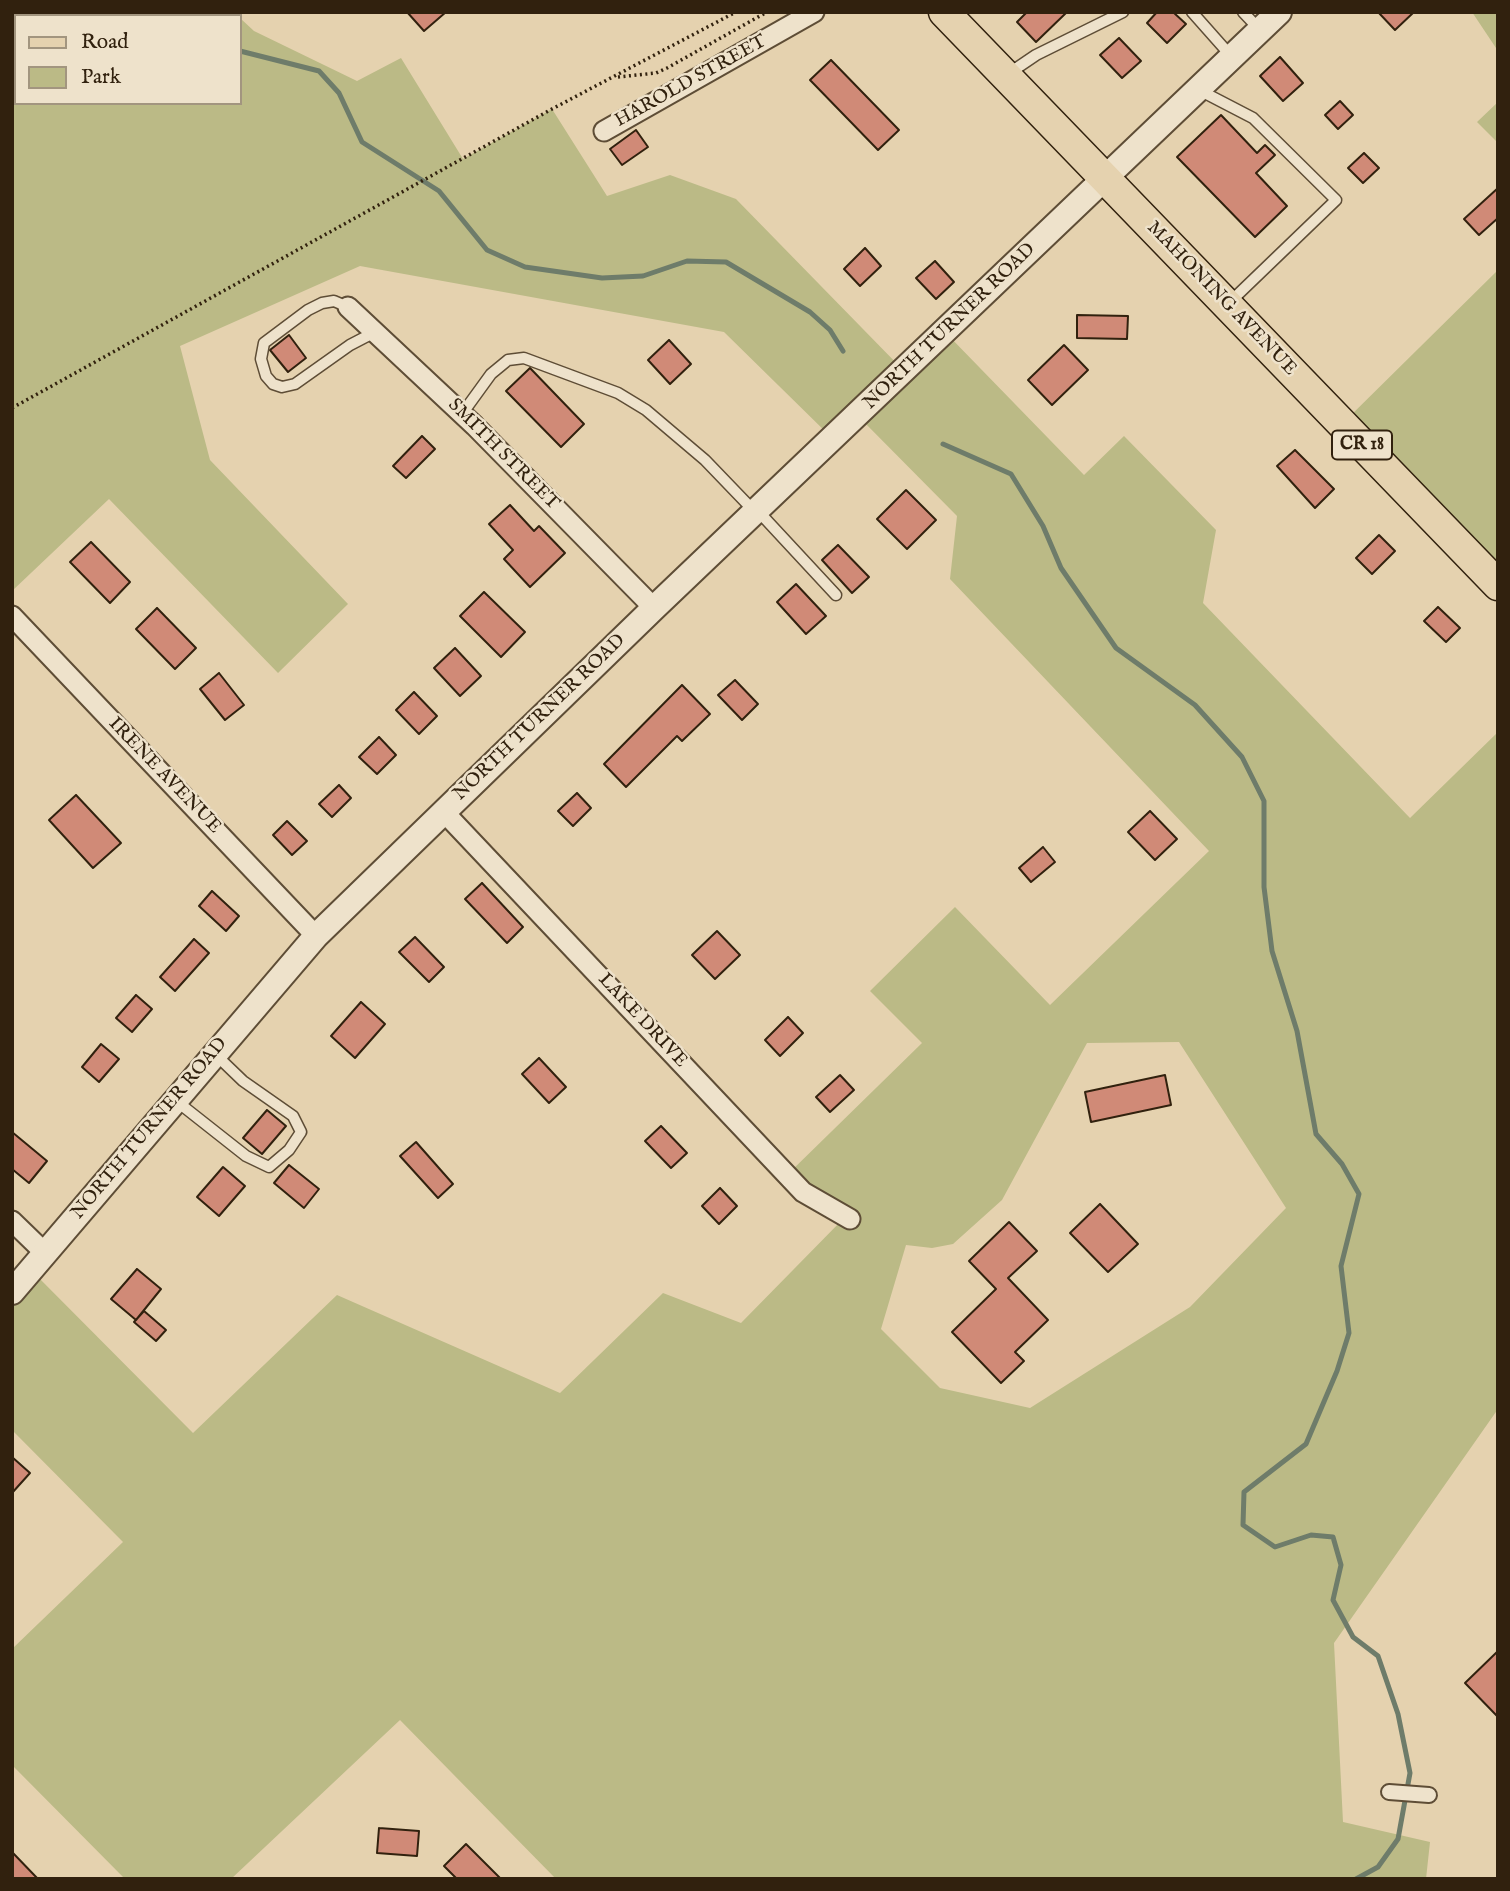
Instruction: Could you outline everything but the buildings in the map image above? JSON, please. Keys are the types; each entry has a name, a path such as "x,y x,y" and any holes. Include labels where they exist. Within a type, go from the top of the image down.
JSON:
{"main road":[{"name":"MAHONING AVENUE","path":"944,12 1498,585"}],"street":[{"name":"HAROLD STREET","path":"604,131 814,12"},
{"name":"NORTH TURNER ROAD","path":"12,1292 316,936 654,608 1279,12"},
{"name":"SMITH STREET","path":"348,307 463,414 654,608"},
{"name":"IRENE AVENUE","path":"12,616 316,936"},
{"name":"LAKE DRIVE","path":"443,811 803,1192 850,1219"},
{"path":"12,1221 45,1253"},
{"path":"1389,1792 1429,1795"}],"lane":[{"path":"1005,76 1036,55 1123,12"},
{"path":"1192,12 1232,57"},
{"path":"1243,12 1260,30"},
{"path":"1198,90 1253,118 1336,200 1227,305"},
{"path":"348,307 334,301 322,303 307,310 264,343 261,359 266,376 273,384 282,387 295,384 350,345 376,332"},
{"path":"463,414 491,374 509,360 524,358 618,393 646,410 688,443 836,595"},
{"path":"174,1100 246,1156 269,1167 289,1150 300,1132 293,1116 243,1080 214,1053"}],"path":[{"path":"12,408 435,174 736,12"},
{"path":"613,78 656,73 767,12"}],"green space":[{"path":"12,12 233,12 235,14 14,14 14,105 242,105 242,20 254,31 357,81 401,58 463,159 552,109 607,196 670,175 736,199 904,371 945,332 1084,475 1124,436 1216,530 1203,603 1410,818 1498,732 1498,1409 1334,1643 1343,1822 1430,1842 1426,1879 556,1879 400,1720 231,1879 125,1879 12,1765 12,1649 123,1542 12,1430 12,1292 31,1270 193,1433 337,1295 560,1393 663,1293 741,1323 845,1217 787,1175 922,1043 870,991 955,907 1050,1005 1209,851 950,579 957,516 858,416 833,439 724,332 360,266 180,346 210,460 348,604 278,673 109,499 12,591","holes":["1179,1042 1286,1208 1190,1307 1030,1408 940,1388 881,1329 906,1245 932,1248 953,1244 1002,1200 1087,1043"]},
{"path":"1472,12 1498,12 1498,51"},
{"path":"1498,102 1498,143 1477,122"},
{"path":"1498,270 1498,585 1342,424"}],"waterway":[{"path":"242,52 319,71 339,93 362,142 439,191 487,250 525,267 602,278 643,276 687,261 726,262 810,312 830,330 843,351"},
{"path":"943,444 1011,474 1043,526 1061,568 1116,648 1195,705 1242,757 1264,801 1264,887 1272,951 1297,1031 1316,1134 1342,1164 1359,1194 1341,1266 1349,1333 1337,1371 1306,1444 1244,1492 1243,1525 1275,1547 1311,1535 1333,1537 1341,1565 1333,1600 1353,1637 1378,1656 1398,1714 1410,1773 1398,1839 1378,1867 1356,1879"}]}
